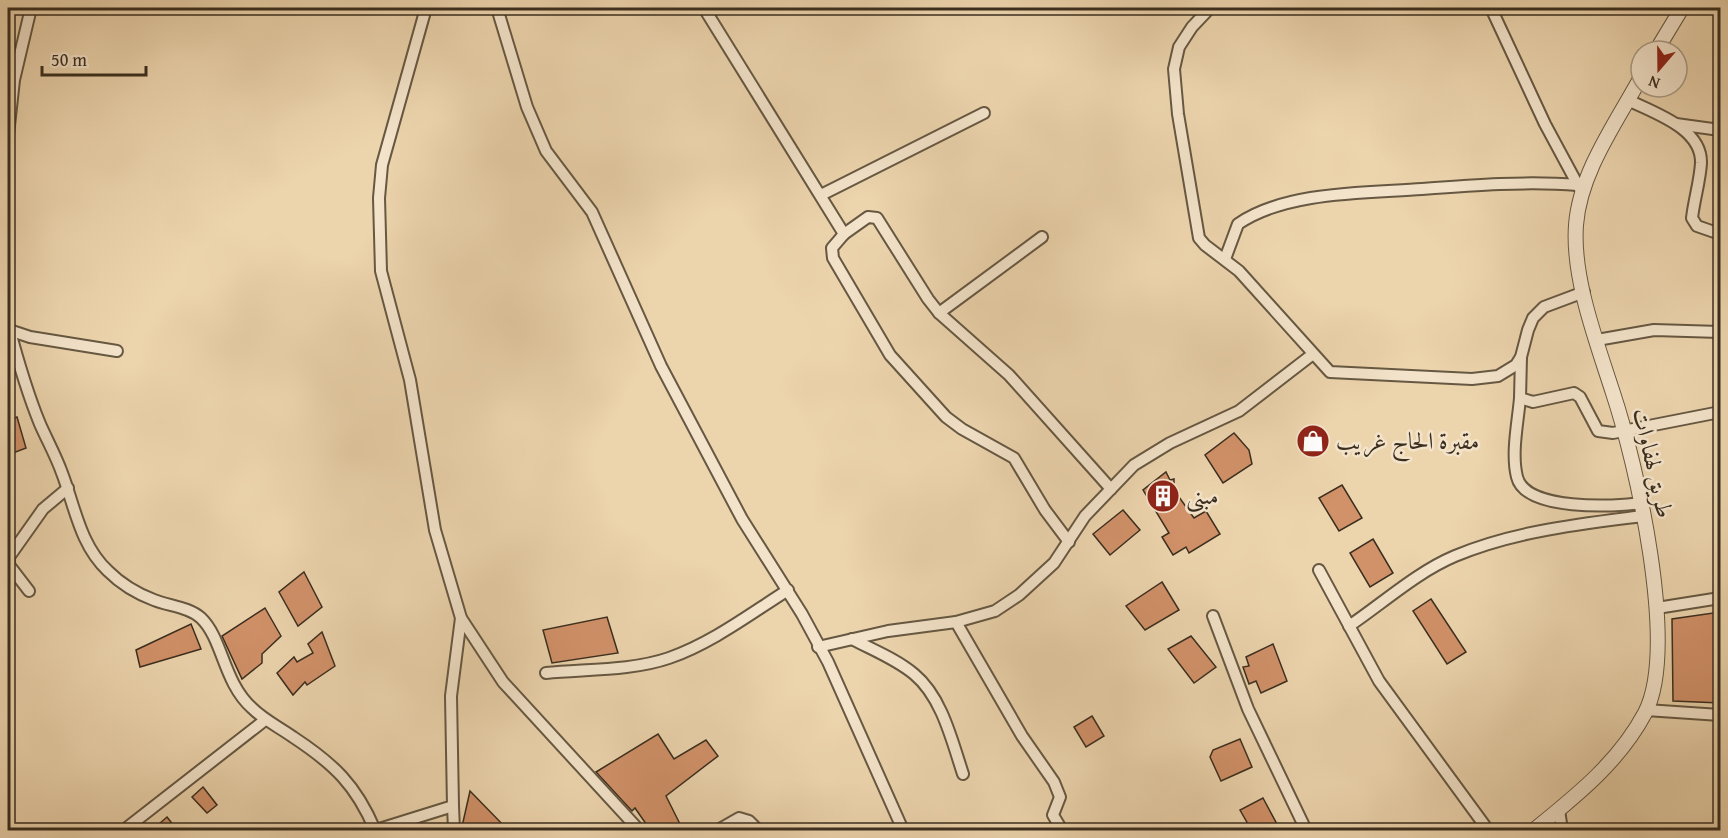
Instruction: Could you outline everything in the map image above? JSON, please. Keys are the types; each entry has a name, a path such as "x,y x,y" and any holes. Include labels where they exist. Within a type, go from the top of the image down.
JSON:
{"street":[{"path":"8,135 14,80 31,8"},
{"path":"426,8 382,165 379,198 381,271 410,380 435,530 461,618 503,682 639,831"},
{"path":"497,8 527,107 546,151 592,212 643,327 699,442 742,519 788,590 818,647 903,831"},
{"path":"704,8 844,234"},
{"path":"1210,8 1183,41 1176,55 1174,69 1178,114 1195,226 1205,245 1239,271 1324,367 1338,374 1472,379 1498,376 1516,365 1521,357"},
{"path":"1491,8 1545,124 1580,188"},
{"path":"1663,39 1682,8"},
{"path":"1629,100 1675,124 1697,141 1701,161 1692,218 1697,226 1720,234"},
{"name":"طريق لهفاوات","path":"1534,831 1603,771 1626,744 1646,710 1657,652 1657,608 1642,509 1626,431 1584,292 1576,225 1580,188 1629,100"},
{"path":"821,195 984,113"},
{"path":"1675,124 1720,130"},
{"path":"1225,259 1238,224 1277,206 1364,193 1546,182 1580,188"},
{"path":"1069,542 1045,510 1014,458 962,429 946,417 891,355 833,258 832,248 844,234 868,217 878,218 939,313 1009,375 1111,489"},
{"path":"939,313 1042,237"},
{"path":"1584,292 1558,300 1538,312 1528,330 1521,357 1517,476 1525,489 1555,501 1593,507 1642,509"},
{"path":"8,327 39,423 68,488 83,536 108,572 138,592 190,611 201,619 210,630 235,687 250,707 265,720 303,743 342,775 360,799 376,831 453,806"},
{"path":"8,327 30,337 117,351"},
{"path":"1597,340 1654,330 1720,332"},
{"path":"818,647 911,627 956,622 995,611 1019,595 1054,563 1085,516 1150,453 1239,411 1313,354"},
{"path":"1520,398 1533,402 1574,393 1580,397 1598,431 1626,431 1720,412"},
{"path":"29,591 9,565 9,557 43,509 68,488"},
{"path":"1349,627 1433,568 1454,556 1532,534 1642,509"},
{"path":"1319,570 1379,681 1488,831"},
{"path":"546,673 667,659 695,647 788,590"},
{"path":"1657,608 1720,598"},
{"path":"1213,616 1248,709 1306,831"},
{"path":"454,831 451,696 461,618"},
{"path":"956,622 1022,736 1054,782 1060,797 1053,815 1062,831"},
{"path":"852,639 902,665 926,687 948,728 963,774"},
{"path":"1646,710 1720,715"},
{"path":"124,831 265,720"},
{"path":"1558,810 1562,831"},
{"path":"718,831 739,818 749,821 758,831"}],"building":[{"path":"17,417 26,448 8,455 8,420"},
{"path":"1234,433 1249,450 1252,464 1223,483 1205,455"},
{"path":"1166,472 1170,480 1174,479 1174,490 1194,518 1206,511 1220,534 1189,553 1186,547 1173,555 1162,537 1169,533 1143,490"},
{"path":"1342,485 1362,518 1339,531 1319,498"},
{"path":"1123,510 1140,530 1110,555 1093,534"},
{"path":"1373,539 1393,573 1370,587 1350,553"},
{"path":"304,572 322,607 298,626 279,592"},
{"path":"1162,582 1179,610 1145,630 1126,606"},
{"path":"1431,599 1466,652 1447,664 1413,611"},
{"path":"265,608 281,636 262,654 262,663 242,679 222,636"},
{"path":"1720,612 1720,703 1673,701 1672,619"},
{"path":"607,617 618,653 552,663 543,630"},
{"path":"191,624 201,649 140,667 136,650"},
{"path":"322,632 335,666 307,685 305,682 293,695 277,673 294,657 297,662 313,653 308,644"},
{"path":"1191,636 1216,667 1194,683 1168,649"},
{"path":"1273,644 1287,681 1261,693 1256,681 1249,684 1243,667 1249,666 1246,657"},
{"path":"1092,716 1104,736 1086,747 1074,727"},
{"path":"658,734 674,759 706,740 718,756 666,796 681,826 674,831 651,831 635,808 632,811 596,772"},
{"path":"1240,739 1252,767 1221,781 1210,757 1213,750"},
{"path":"203,787 217,805 207,813 192,797"},
{"path":"470,791 509,831 461,831"},
{"path":"1263,798 1278,826 1269,831 1252,831 1240,810"},
{"path":"167,817 178,831 151,831"}],"place":[{"name":"مقبرة الحاج غريب","path":"1313,441"},
{"name":"مبنى","path":"1163,496"}]}
